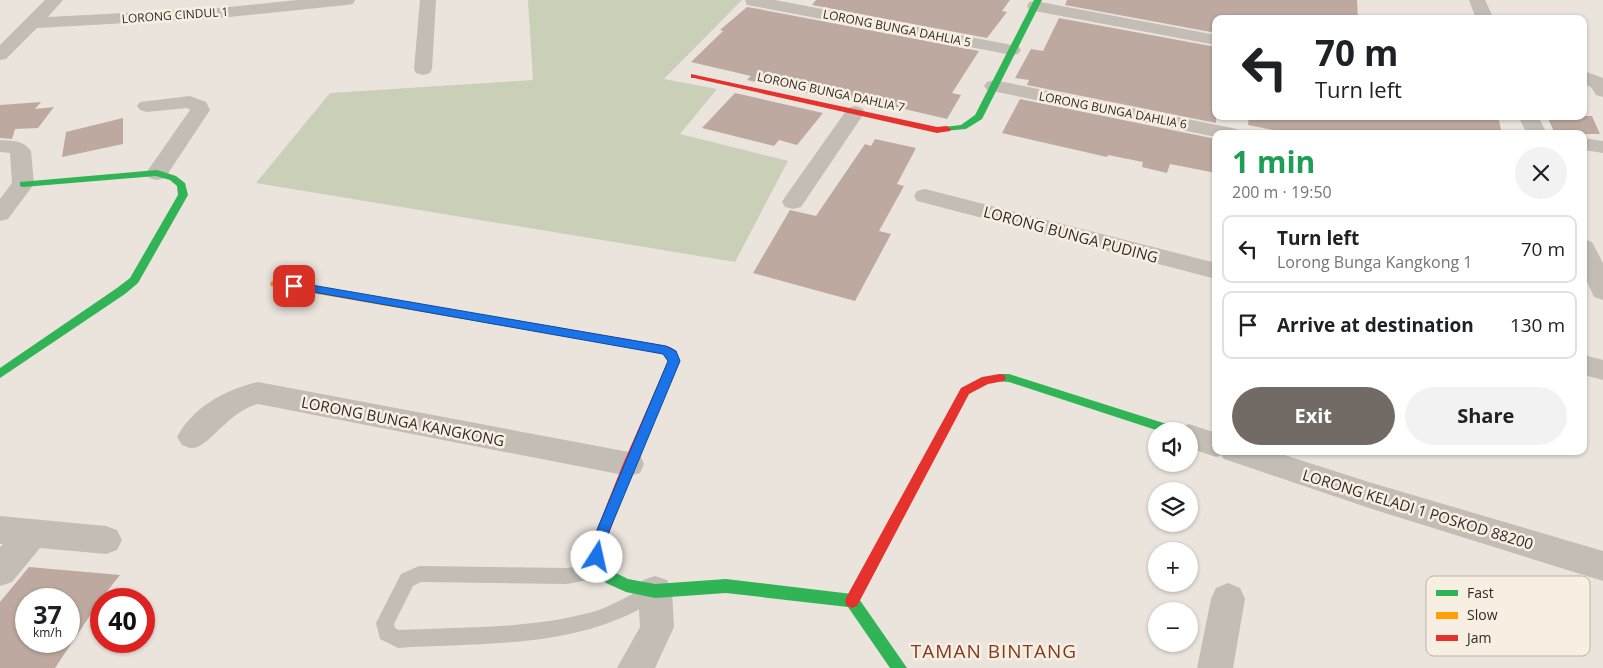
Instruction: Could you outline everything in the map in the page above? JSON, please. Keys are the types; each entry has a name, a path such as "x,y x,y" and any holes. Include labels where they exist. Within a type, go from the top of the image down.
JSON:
{"street":[{"path":"0,55 55,0"},
{"name":"LORONG CINDUL 1","path":"32,23 209,13 347,0"},
{"path":"423,70 428,0"},
{"path":"1476,0 1483,15"},
{"name":"LORONG BUNGA DAHLIA 5","path":"753,1 1012,50"},
{"path":"994,86 1036,3 1212,39"},
{"name":"LORONG BUNGA DAHLIA 7","path":"694,76 937,130 963,127 979,117 994,86"},
{"path":"1587,78 1599,83 1603,92"},
{"name":"LORONG BUNGA DAHLIA 6","path":"994,86 1212,130"},
{"path":"147,106 190,102 199,106 200,110 157,173"},
{"path":"793,202 855,112"},
{"path":"1587,144 1603,147"},
{"path":"0,146 16,147 20,151 23,184 0,214"},
{"path":"1587,153 1603,156"},
{"path":"0,374 122,291 134,280 182,195 182,185 173,178 157,173 23,184"},
{"name":"LORONG BUNGA PUDING","path":"925,196 1212,271"},
{"path":"1587,253 1600,280"},
{"path":"274,282 666,350 672,354 674,361 629,464 598,544 597,557 602,570 611,578 626,585 655,591 726,586 852,601 899,668"},
{"path":"1587,366 1603,370"},
{"path":"852,601 965,391 983,379 996,376 1009,378 1148,423"},
{"name":"LORONG BUNGA KANGKONG","path":"192,437 229,402 243,396 258,393 629,464"},
{"path":"1198,439 1212,444"},
{"name":"LORONG KELADI 1 POSKOD 88200","path":"1246,455 1372,496 1603,566"},
{"path":"0,530 106,540"},
{"path":"0,571 33,533"},
{"path":"635,668 657,627 655,591"},
{"path":"1215,668 1228,599"}],"lane":[{"path":"602,570 567,576 419,574 407,580 385,622 384,628 386,633 398,639 563,626 589,621 613,613 655,591"}],"green space":[{"path":"528,0 742,0 664,79 717,89 680,134 788,161 735,262 256,183 330,93 533,80"}],"building":[{"path":"816,0 1010,0 1002,11 1007,12 987,38 812,5"},
{"path":"1067,0 1357,0 1358,15 1212,15 1212,32 1065,5"},
{"path":"747,7 979,51 952,93 961,95 947,119 837,95 833,99 747,80 751,76 691,62 723,31 720,30"},
{"path":"1059,18 1212,46 1212,120 1216,120 1216,123 1027,85 1029,80 1015,78 1031,49 1043,51"},
{"path":"735,93 823,113 797,145 779,140 774,146 702,128"},
{"path":"1020,99 1212,138 1212,172 1170,164 1167,173 1142,167 1143,162 1108,155 1107,157 1002,133"},
{"path":"41,102 35,109 54,107 38,128 15,129 12,139 0,138 0,105"},
{"path":"1587,116 1592,116 1600,134 1587,134 1587,130 1553,130 1549,120 1587,120"},
{"path":"123,118 123,144 62,157 66,132"},
{"path":"1249,120 1499,120 1501,130 1274,130 1248,125"},
{"path":"875,139 916,148 897,184 904,186 879,231 891,234 855,301 753,273 790,210 816,216 865,144 871,146"},
{"path":"29,567 120,575 110,588 90,588 90,616 80,630 80,588 15,588 15,653 65,653 55,668 0,668 0,602"}],"traffic: fast":[{"path":"947,129 963,127 979,117 1038,0"},
{"path":"0,374 121,291 134,280 183,195 182,185 173,178 157,173 23,184"},
{"path":"1000,378 1009,378 1148,423"},
{"path":"602,569 611,578 626,585 655,591 726,586 852,601 899,668"}],"traffic: slow":[{"path":"275,283 626,343"}],"traffic: jam":[{"path":"694,76 937,130 947,129"},
{"path":"602,569 597,557 598,544 629,464 674,361 672,354 666,350 626,343"},
{"path":"852,601 965,391 986,380 1000,378"}],"district":[{"name":"TAMAN BINTANG","path":"994,651"}],"route":[{"path":"294,286 666,350 672,354 674,361 603,529 598,544 597,557"}]}
